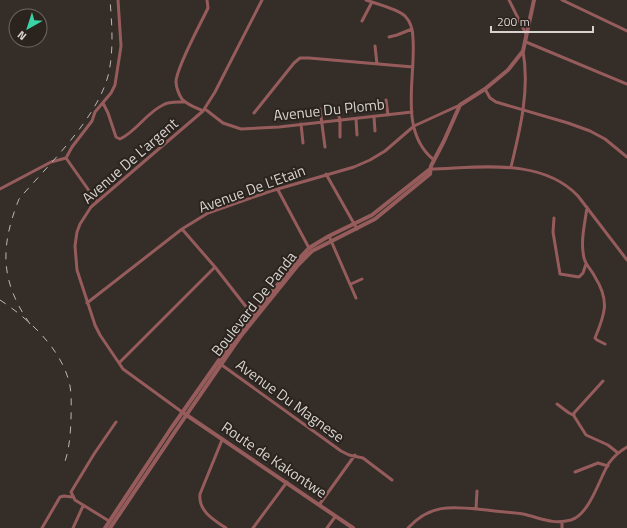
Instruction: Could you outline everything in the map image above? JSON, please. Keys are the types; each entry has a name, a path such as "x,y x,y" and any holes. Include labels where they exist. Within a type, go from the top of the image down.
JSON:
{"street":[{"path":"0,189 51,162 66,158 72,147 94,119 95,112 113,89 121,46 118,0"},
{"path":"185,102 181,98 176,82 177,75 208,8 207,0"},
{"name":"Avenue De L'argent","path":"184,413 128,373 119,363 97,330 77,270 75,241 82,220 91,207 173,139 204,110 215,92 262,0"},
{"path":"366,0 401,13 409,20 412,28 414,43 412,112 414,126 420,144 434,160"},
{"path":"381,6 382,0"},
{"path":"509,0 527,36"},
{"path":"460,105 485,89 513,65 523,51 534,0"},
{"path":"562,0 627,31"},
{"path":"362,21 372,2"},
{"path":"388,37 397,36 412,28"},
{"path":"526,42 627,84"},
{"path":"375,46 378,64"},
{"path":"511,167 523,109 526,73 523,51"},
{"path":"254,113 294,63 300,58 413,67"},
{"path":"485,89 493,100 596,133 627,157"},
{"path":"386,100 388,115"},
{"path":"103,103 116,137 120,139 132,131 157,108 164,104 185,102"},
{"name":"Avenue Du Plomb","path":"185,102 204,110 223,123 236,128 301,124 412,112"},
{"name":"Avenue De L'Etain","path":"87,303 182,229 208,213 326,174 354,167 385,151 414,126 460,105"},
{"name":"Boulevard De Panda","path":"130,494 184,413 254,316 310,250 329,236 375,219 397,198 430,174 430,169 460,105"},
{"path":"336,107 340,120 340,137"},
{"path":"320,109 325,147"},
{"path":"374,117 375,131"},
{"path":"356,119 358,135"},
{"path":"301,124 303,143"},
{"path":"66,158 97,202"},
{"path":"430,169 454,167 511,167 554,178 570,188 587,207 627,260"},
{"path":"326,174 355,227"},
{"path":"278,190 310,250"},
{"path":"587,207 582,238 582,248 586,264 598,281 604,300 604,318 595,338 605,344"},
{"path":"554,218 553,232 560,274 579,277 583,273 586,264"},
{"name":"Boulevard De Panda","path":"310,250 331,242 355,227"},
{"path":"182,229 254,316"},
{"path":"329,236 356,298"},
{"path":"119,363 215,267"},
{"path":"351,284 362,279"},
{"name":"Avenue Du Magnese","path":"219,364 341,451 349,455 355,455 363,458 392,480"},
{"path":"573,415 603,381"},
{"path":"557,404 573,415 586,435 608,445 618,453"},
{"name":"Route de Kakontwe","path":"184,413 353,528"},
{"path":"72,497 71,492 94,454 116,422"},
{"path":"222,440 200,494 200,504 209,516 226,528"},
{"path":"408,528 422,516 434,510 449,507 516,513 544,520 562,522 575,518 585,508 608,466 618,453 627,447"},
{"path":"319,505 355,455"},
{"path":"575,472 598,463 608,466"},
{"path":"253,528 286,482"},
{"path":"476,509 477,491"},
{"path":"105,528 130,494"},
{"path":"110,528 130,494"},
{"path":"42,528 60,497 64,496 72,497 83,506 98,513 109,521"},
{"path":"73,528 83,506"},
{"path":"327,528 335,517"},
{"path":"562,522 562,528"}],"railway":[{"path":"30,324 20,308 8,278 6,263 8,233 19,199 70,141 93,109 102,93 108,76 112,48 110,0"},
{"path":"0,300 22,316 43,337 60,360 66,373 71,390 71,422 70,439 63,467"}]}
